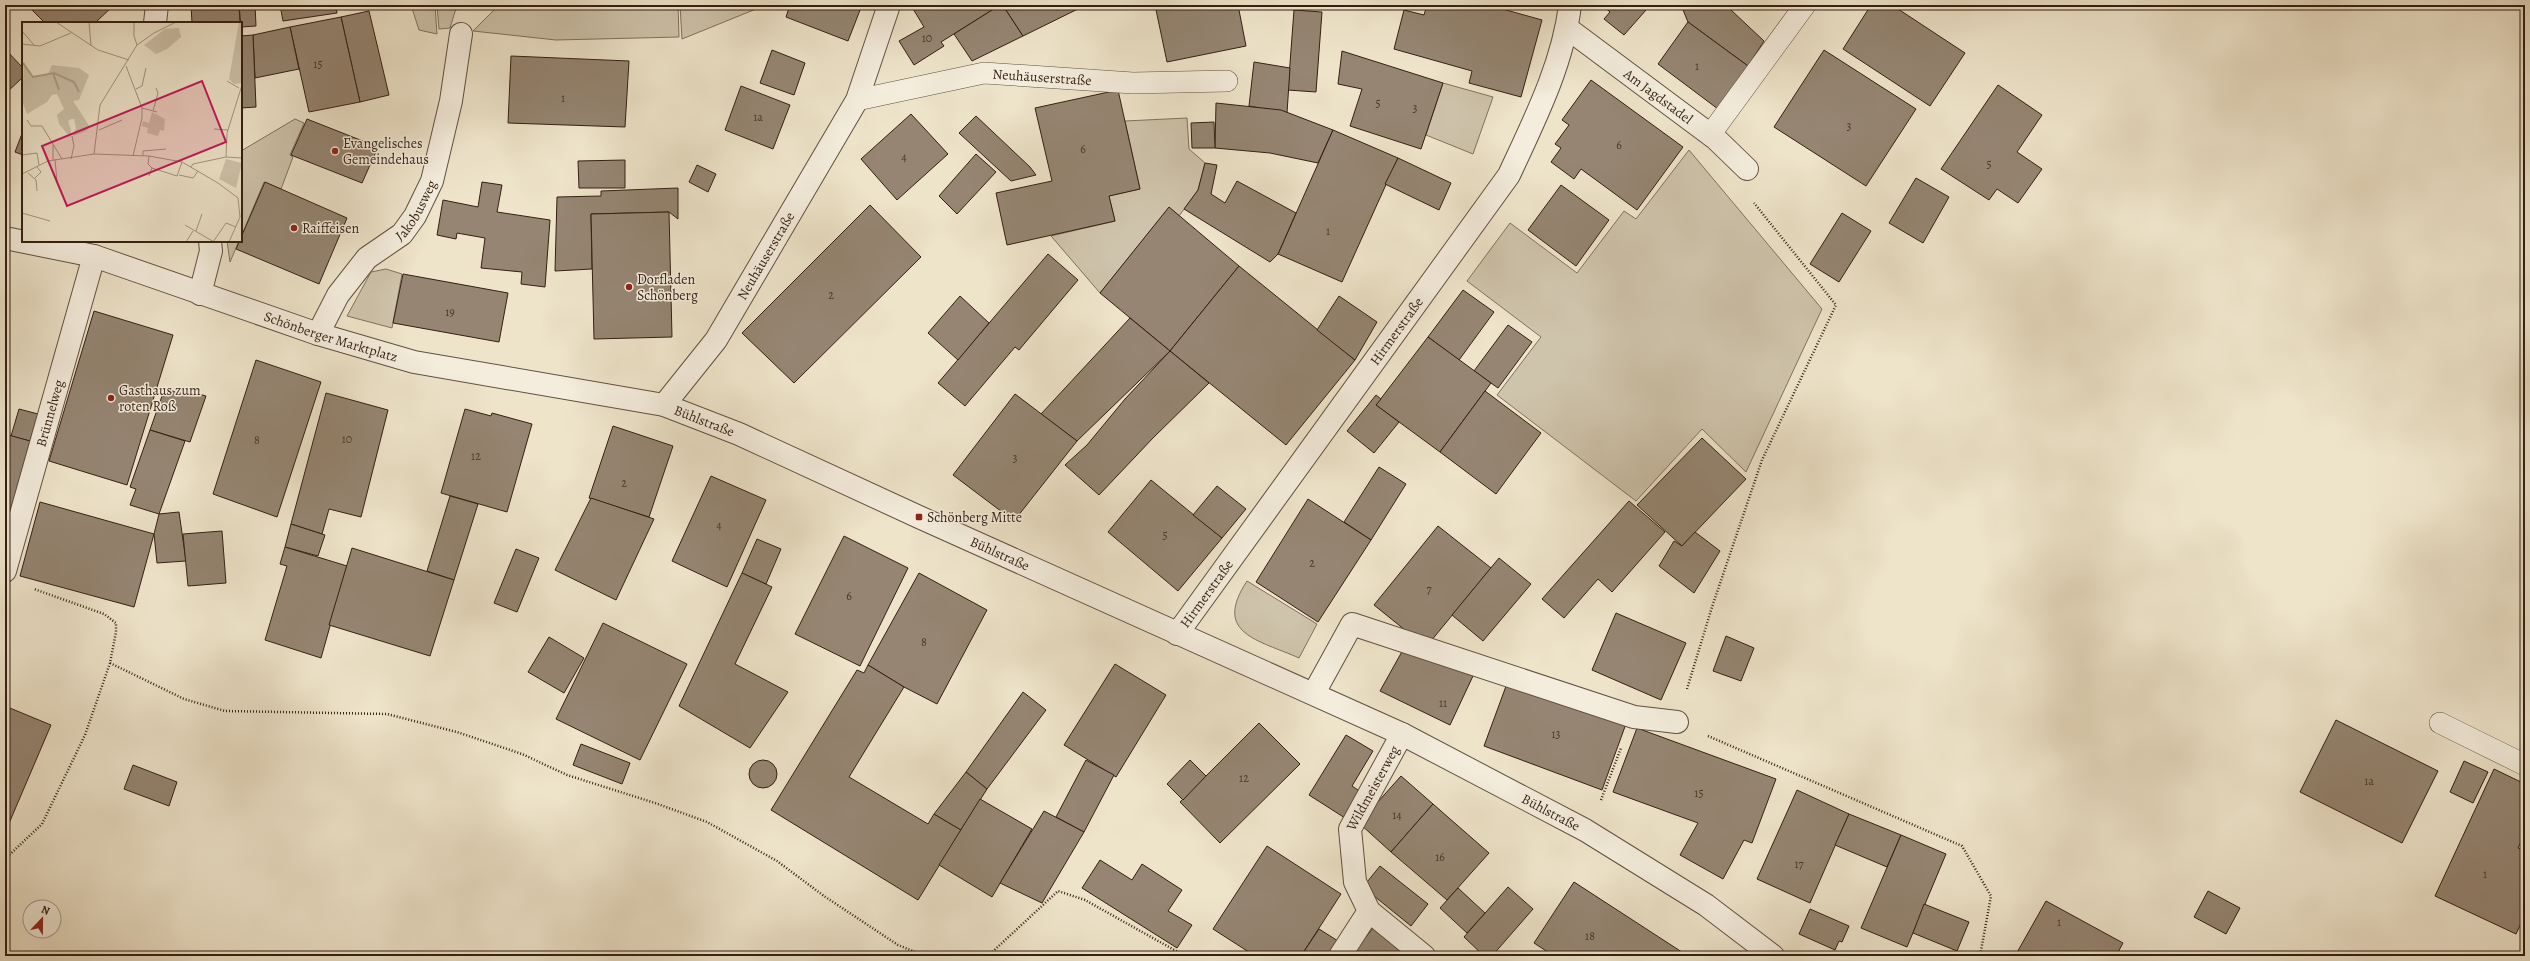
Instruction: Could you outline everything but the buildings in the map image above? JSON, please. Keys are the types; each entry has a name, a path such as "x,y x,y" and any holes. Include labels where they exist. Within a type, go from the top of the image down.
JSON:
{"street":[{"path":"155,22 156,5"},
{"name":"Neuhäuserstraße","path":"664,405 716,340 857,100 889,5"},
{"name":"Hirmerstraße","path":"1177,634 1509,175 1540,108 1567,28 1570,5"},
{"name":"Am Jagdstadel","path":"1567,28 1710,135 1747,168"},
{"name":"Jakobusweg","path":"318,334 338,295 367,258 387,246 406,228 415,216 432,181 451,101 461,34"},
{"name":"Schönberger Marktplatz","path":"5,238 22,240"},
{"name":"Schönberger Marktplatz","path":"38,242 62,245 318,334 414,362 664,405"},
{"path":"200,294 211,251 210,242"},
{"name":"Brünnelweg","path":"5,570 94,256"},
{"name":"Bühlstraße","path":"664,405 739,434 1177,634 1314,693 1402,734 1585,830 1706,905 1773,956"},
{"path":"1314,693 1352,624 1634,717 1677,722"},
{"name":"Wildmeisterweg","path":"1402,734 1350,829 1355,882 1369,911 1424,956"},
{"path":"1340,956 1369,911"}],"lane":[{"path":"1710,135 1805,5"},
{"name":"Neuhäuserstraße","path":"857,100 984,73 1133,83 1227,81"},
{"path":"2440,723 2525,765"}],"path":[{"path":"1747,168 1748,196 1836,305 1762,460 1712,607 1677,722 1962,846 1991,896 1980,956"},
{"path":"5,859 42,824 85,735 110,663 116,632 116,623 104,614 26,586"},
{"path":"110,663 184,699 225,711 387,714 457,732 522,754 567,775 655,803 706,822 777,862 824,896 898,945 925,956"},
{"path":"1585,830 1597,809 1634,717"},
{"path":"988,956 1058,891 1085,900 1185,956"}],"shaded area":[{"path":"411,5 435,5 437,34 419,30"},
{"path":"437,5 457,5 450,28 439,29"},
{"path":"499,5 678,5 679,37 556,40 473,31"},
{"path":"680,5 755,5 756,9 682,39"},
{"path":"1443,83 1493,97 1473,154 1426,135"},
{"path":"1187,118 1189,149 1205,163 1198,190 1179,216 1169,208 1100,293 1051,236 1115,221 1109,196 1140,189 1125,121"},
{"path":"295,119 304,123 290,155 293,157 281,189 264,182 242,235 242,150"},
{"path":"1689,150 1822,309 1746,472 1702,429 1636,501 1497,395 1541,337 1467,281 1510,223 1577,273 1624,211 1636,219"},
{"path":"227,242 239,242 230,262"},
{"path":"386,269 402,274 392,328 347,316 371,272"},
{"path":"1247,581 1317,624 1299,658 1256,640 1245,633 1238,624 1235,613 1238,599"}],"place":[{"name":"Evangelisches Gemeindehaus","path":"335,151"},
{"name":"Raiffeisen","path":"294,228"},
{"name":"Dorfladen Schönberg","path":"629,287"},
{"name":"Gasthaus zum roten Roß","path":"111,398"},
{"name":"Schönberg Mitte","path":"919,517"}]}
